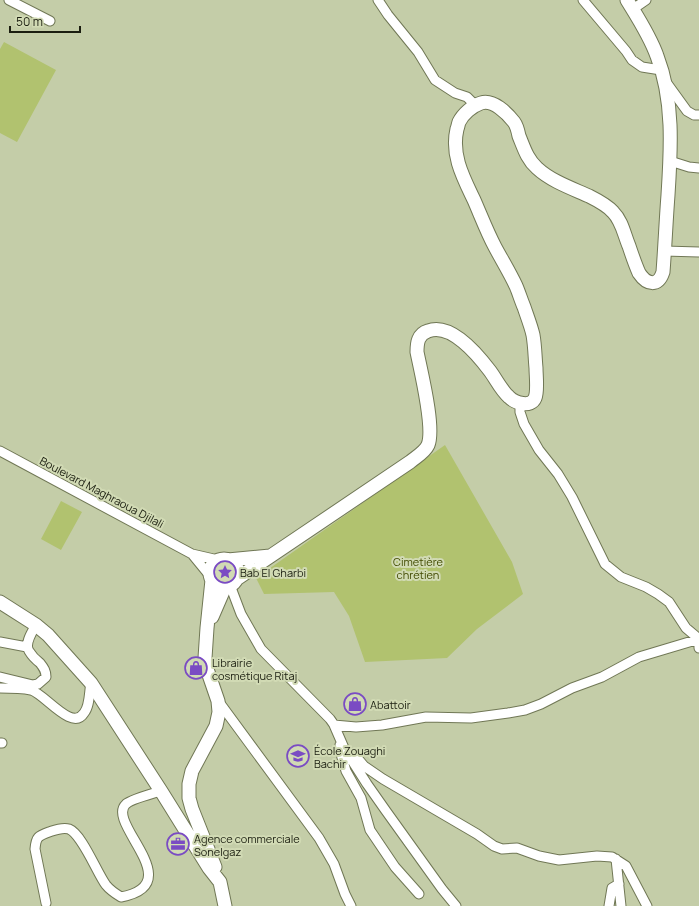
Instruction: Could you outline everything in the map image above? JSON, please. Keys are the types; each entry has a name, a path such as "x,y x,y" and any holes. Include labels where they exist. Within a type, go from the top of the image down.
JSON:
{"main road":[{"path":"211,578 215,584 220,586 230,584 270,556 328,519 422,453 427,446 429,439 429,418 417,347 419,338 423,333 430,330 439,330 452,333 468,345 490,371 507,396 514,401 524,404 531,402 535,398 536,366 533,336 516,286 494,245 460,169 455,147 459,122 475,105 484,102 495,105 506,112 515,123 527,156 536,167 548,177 597,200 614,212 620,223 639,273 647,281 655,282 661,277 663,272 670,161 670,124 668,102 658,57 630,4"},
{"path":"225,906 220,882 188,798 192,771 216,726 219,712 218,701 207,669 205,658 211,578 210,571 214,562 270,556"},
{"path":"207,628 230,584 237,576 236,566 232,562 223,560"},
{"path":"0,602 36,625 48,635 91,683 209,868 220,882"}],"street":[{"path":"9,0 50,21"},
{"path":"378,0 388,15 418,52 435,80 455,93 467,97 475,105"},
{"path":"583,0 632,60 642,67 662,74 687,111 694,115 699,115"},
{"path":"630,4 646,0"},
{"path":"670,161 689,167 699,168"},
{"path":"664,251 699,252"},
{"path":"520,403 520,412 524,424 539,450 558,474 572,497 605,564 621,577 646,587 669,602 686,628 699,638"},
{"name":"Boulevard Maghraoua Djilali","path":"0,451 192,554"},
{"path":"192,554 223,560"},
{"path":"192,554 211,578"},
{"path":"230,584 241,614 261,649 330,719 354,755 364,766 383,779 477,834 494,846 502,849 517,848 539,856 559,860 597,856 612,857 626,866 648,906"},
{"path":"0,677 33,685 38,684 46,677 45,670 27,647 36,625"},
{"path":"699,638 699,648"},
{"path":"334,724 356,727 382,725 426,717 471,718 508,714 541,704 572,688 602,677 639,657 699,638"},
{"path":"0,642 27,647"},
{"path":"0,688 31,690 67,717 75,719 81,718 85,713 91,683"},
{"path":"218,701 319,838 334,864 351,906"},
{"path":"334,724 344,748 386,811 456,906"},
{"path":"339,738 341,754 346,771 361,798 370,830 395,867 419,894"},
{"path":"46,903 35,849 36,840 40,835 60,828 70,830 78,836 107,886 115,893 121,897 138,892 144,886 148,878 147,866 126,824 123,809 127,803 161,791"},
{"path":"616,859 621,906"},
{"path":"609,906 612,888 619,884"},
{"path":"117,906 121,897"}],"green space":[{"path":"4,42 56,70 17,142 0,133 0,49"},
{"name":"Cimetière chrétien","path":"445,445 512,562 523,594 477,629 447,658 365,662 349,616 334,592 264,594 256,578"},
{"path":"61,501 82,512 61,550 41,539"}],"place":[{"name":"Bab El Gharbi","path":"225,572"},
{"name":"Librairie cosmétique Ritaj","path":"196,668"},
{"name":"Abattoir","path":"355,704"},
{"name":"École Zouaghi Bachir","path":"298,756"},
{"name":"Agence commerciale Sonelgaz","path":"178,844"}]}
